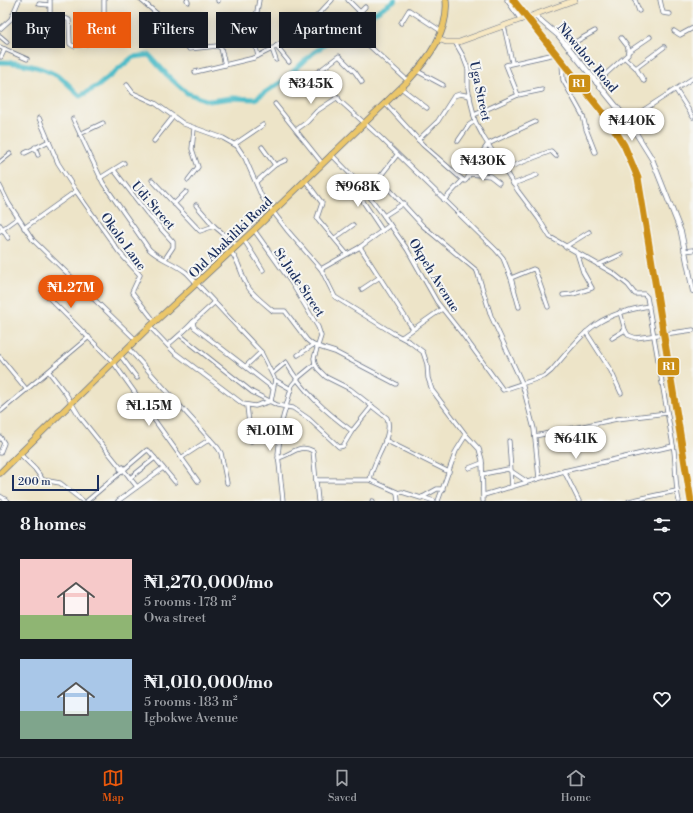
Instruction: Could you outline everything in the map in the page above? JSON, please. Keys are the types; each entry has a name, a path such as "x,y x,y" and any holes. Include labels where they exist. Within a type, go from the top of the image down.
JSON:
{"main road":[{"name":"Old Abakiliki Road","path":"1,472 73,404 120,355 238,246 331,154 408,81 417,71 438,39 446,10 446,0"},
{"path":"438,39 455,42 575,0"}],"street":[{"path":"0,29 10,20 19,0"},
{"path":"50,0 50,12"},
{"path":"104,0 104,12"},
{"path":"141,0 155,12"},
{"path":"258,56 253,35 259,0"},
{"path":"194,72 258,56 274,48 313,20 332,0"},
{"path":"348,0 360,12 366,7"},
{"path":"507,0 521,20"},
{"path":"635,0 639,11"},
{"path":"660,0 663,13 670,14"},
{"path":"39,4 49,5"},
{"path":"401,23 410,10 441,31"},
{"name":"Nkwubor Road","path":"534,14 554,31 568,46 596,83 628,120 654,165 681,232 693,291"},
{"path":"65,18 69,20 69,40 71,45 73,45"},
{"path":"504,26 512,62"},
{"path":"674,31 680,36 693,28"},
{"path":"568,46 595,31"},
{"path":"0,36 7,42"},
{"path":"596,83 625,58 628,52 650,37"},
{"path":"621,38 626,44 628,52"},
{"name":"Uga Street","path":"455,42 468,69 470,96 476,121 488,144 513,184 540,219 550,237 622,280 634,294 646,295 650,306"},
{"path":"208,47 217,46 220,48 225,65"},
{"path":"0,47 27,59"},
{"path":"636,68 664,47"},
{"path":"189,48 198,48"},
{"path":"274,48 276,60"},
{"path":"274,48 289,62"},
{"path":"372,48 408,81"},
{"path":"1,57 5,49"},
{"path":"518,96 506,66 512,62 555,54 562,64 563,80 583,116 586,129 595,152"},
{"path":"302,85 339,56 355,72 362,82"},
{"path":"625,58 636,68 644,82"},
{"path":"417,71 443,85"},
{"path":"316,73 364,124 503,258 511,278 519,307"},
{"path":"628,120 693,78"},
{"path":"127,85 137,95 155,103 173,117 194,129 216,135 235,144 245,158 262,197 321,269 338,300 402,337 422,352 427,364 428,378 432,390 478,450 482,463 483,501"},
{"path":"401,88 427,108"},
{"path":"474,115 518,96 542,90"},
{"path":"676,90 693,117"},
{"path":"418,140 435,125 454,96 460,94 470,96"},
{"path":"296,130 307,122 316,110 338,97"},
{"path":"385,103 418,140 463,180"},
{"path":"275,104 322,163"},
{"path":"154,141 173,117"},
{"path":"24,228 76,191 58,162 39,118"},
{"path":"73,119 100,178 149,249 179,267 261,352 273,373 275,380 271,401"},
{"path":"458,141 469,125 476,121"},
{"path":"444,200 463,180 466,180 478,157 488,144 535,122"},
{"path":"80,134 103,123"},
{"path":"235,144 263,126"},
{"path":"188,180 198,167 192,149 194,129"},
{"path":"25,153 48,141"},
{"path":"34,147 38,155"},
{"path":"262,147 275,165"},
{"path":"505,169 551,151 556,156"},
{"path":"0,162 10,154"},
{"name":"Okpeh Avenue","path":"331,154 360,184 384,216 407,249 442,309 503,390 522,383"},
{"path":"397,155 379,178 404,203 423,226 477,271 490,316 522,383 535,436 539,478"},
{"path":"256,182 275,165 286,160"},
{"path":"100,178 124,163"},
{"name":"Udi Street","path":"114,170 123,184 173,242 173,247 165,258"},
{"path":"470,174 490,176 499,183"},
{"path":"513,184 537,175"},
{"path":"352,177 364,203 382,230"},
{"path":"152,180 200,231 214,226"},
{"path":"305,180 322,204 317,218 335,238 346,254"},
{"path":"0,186 24,228 36,244 136,340"},
{"name":"Okolo Lane","path":"76,191 119,252 140,275 132,290 132,293 155,322"},
{"path":"174,204 186,192"},
{"path":"384,216 404,203"},
{"path":"196,205 214,226 238,246"},
{"path":"2,230 18,218"},
{"path":"0,224 2,230 8,238"},
{"path":"335,238 353,225"},
{"path":"321,269 360,247 390,225"},
{"name":"St Jude Street","path":"254,230 291,282 318,327 321,336 315,346 315,364"},
{"path":"565,247 589,232"},
{"path":"244,240 263,270"},
{"path":"360,247 413,329"},
{"path":"684,250 693,250"},
{"path":"231,252 236,259 244,280 252,292 273,311 285,311 307,340 315,346 335,352 396,384"},
{"path":"563,295 573,294 592,288 577,253"},
{"path":"598,265 622,254"},
{"path":"511,278 532,269 535,270 548,307"},
{"path":"362,289 380,277"},
{"path":"42,292 113,362 198,481"},
{"path":"168,345 178,336 181,336 214,303"},
{"path":"522,383 545,376 597,322 620,312 650,306 666,413 673,446 677,473 676,491 679,501"},
{"path":"402,337 442,309"},
{"path":"620,312 624,330 628,335 636,338 693,330"},
{"path":"194,322 198,330 273,388"},
{"path":"150,327 168,345 223,390 247,406 255,406 271,401"},
{"path":"612,338 624,330"},
{"path":"586,332 611,371 621,393"},
{"path":"181,336 252,392 284,407 286,405 309,419 340,447 343,446 352,431 372,406"},
{"path":"1,411 89,337"},
{"path":"298,355 315,346"},
{"path":"128,348 210,438 221,453 227,483"},
{"path":"246,366 261,352"},
{"path":"120,355 137,378"},
{"path":"0,357 27,390"},
{"path":"273,373 286,362 296,380 308,394 352,431"},
{"path":"283,501 278,458 279,435 286,405 291,389 296,380 315,364 326,377 350,389 387,418 389,424 385,440 372,470 370,480"},
{"path":"49,372 80,416 137,487"},
{"path":"275,380 291,389"},
{"path":"247,406 251,441"},
{"path":"535,436 617,419 666,413"},
{"path":"316,480 370,480 397,493 402,492 418,498 436,501 443,489 456,450 466,435"},
{"path":"0,438 4,443 0,453"},
{"path":"181,458 210,438"},
{"path":"385,440 448,472"},
{"path":"509,441 512,486"},
{"path":"484,495 526,481 564,471 673,446"},
{"path":"278,458 286,456 296,449 307,448 313,451 318,501"},
{"path":"87,501 122,468 147,450 175,482"},
{"path":"20,454 43,480 60,482 83,501"},
{"path":"130,478 155,458"},
{"path":"469,468 482,463"},
{"path":"118,501 164,468"},
{"path":"483,474 499,470 511,470 526,481"},
{"path":"564,471 579,501"},
{"path":"422,498 437,489 443,489"},
{"path":"629,501 676,491"},
{"path":"397,493 398,501"},
{"path":"0,496 8,501"},
{"path":"649,496 650,501"}],"waterway":[{"path":"0,62 24,64 40,68 61,78 80,96 98,86 133,57 149,55 169,77 187,93 209,101 232,98 255,99 284,80 313,53 395,0"}],"transit line":[{"name":"R1","path":"513,0 608,119 624,145 638,178 691,501"}]}
